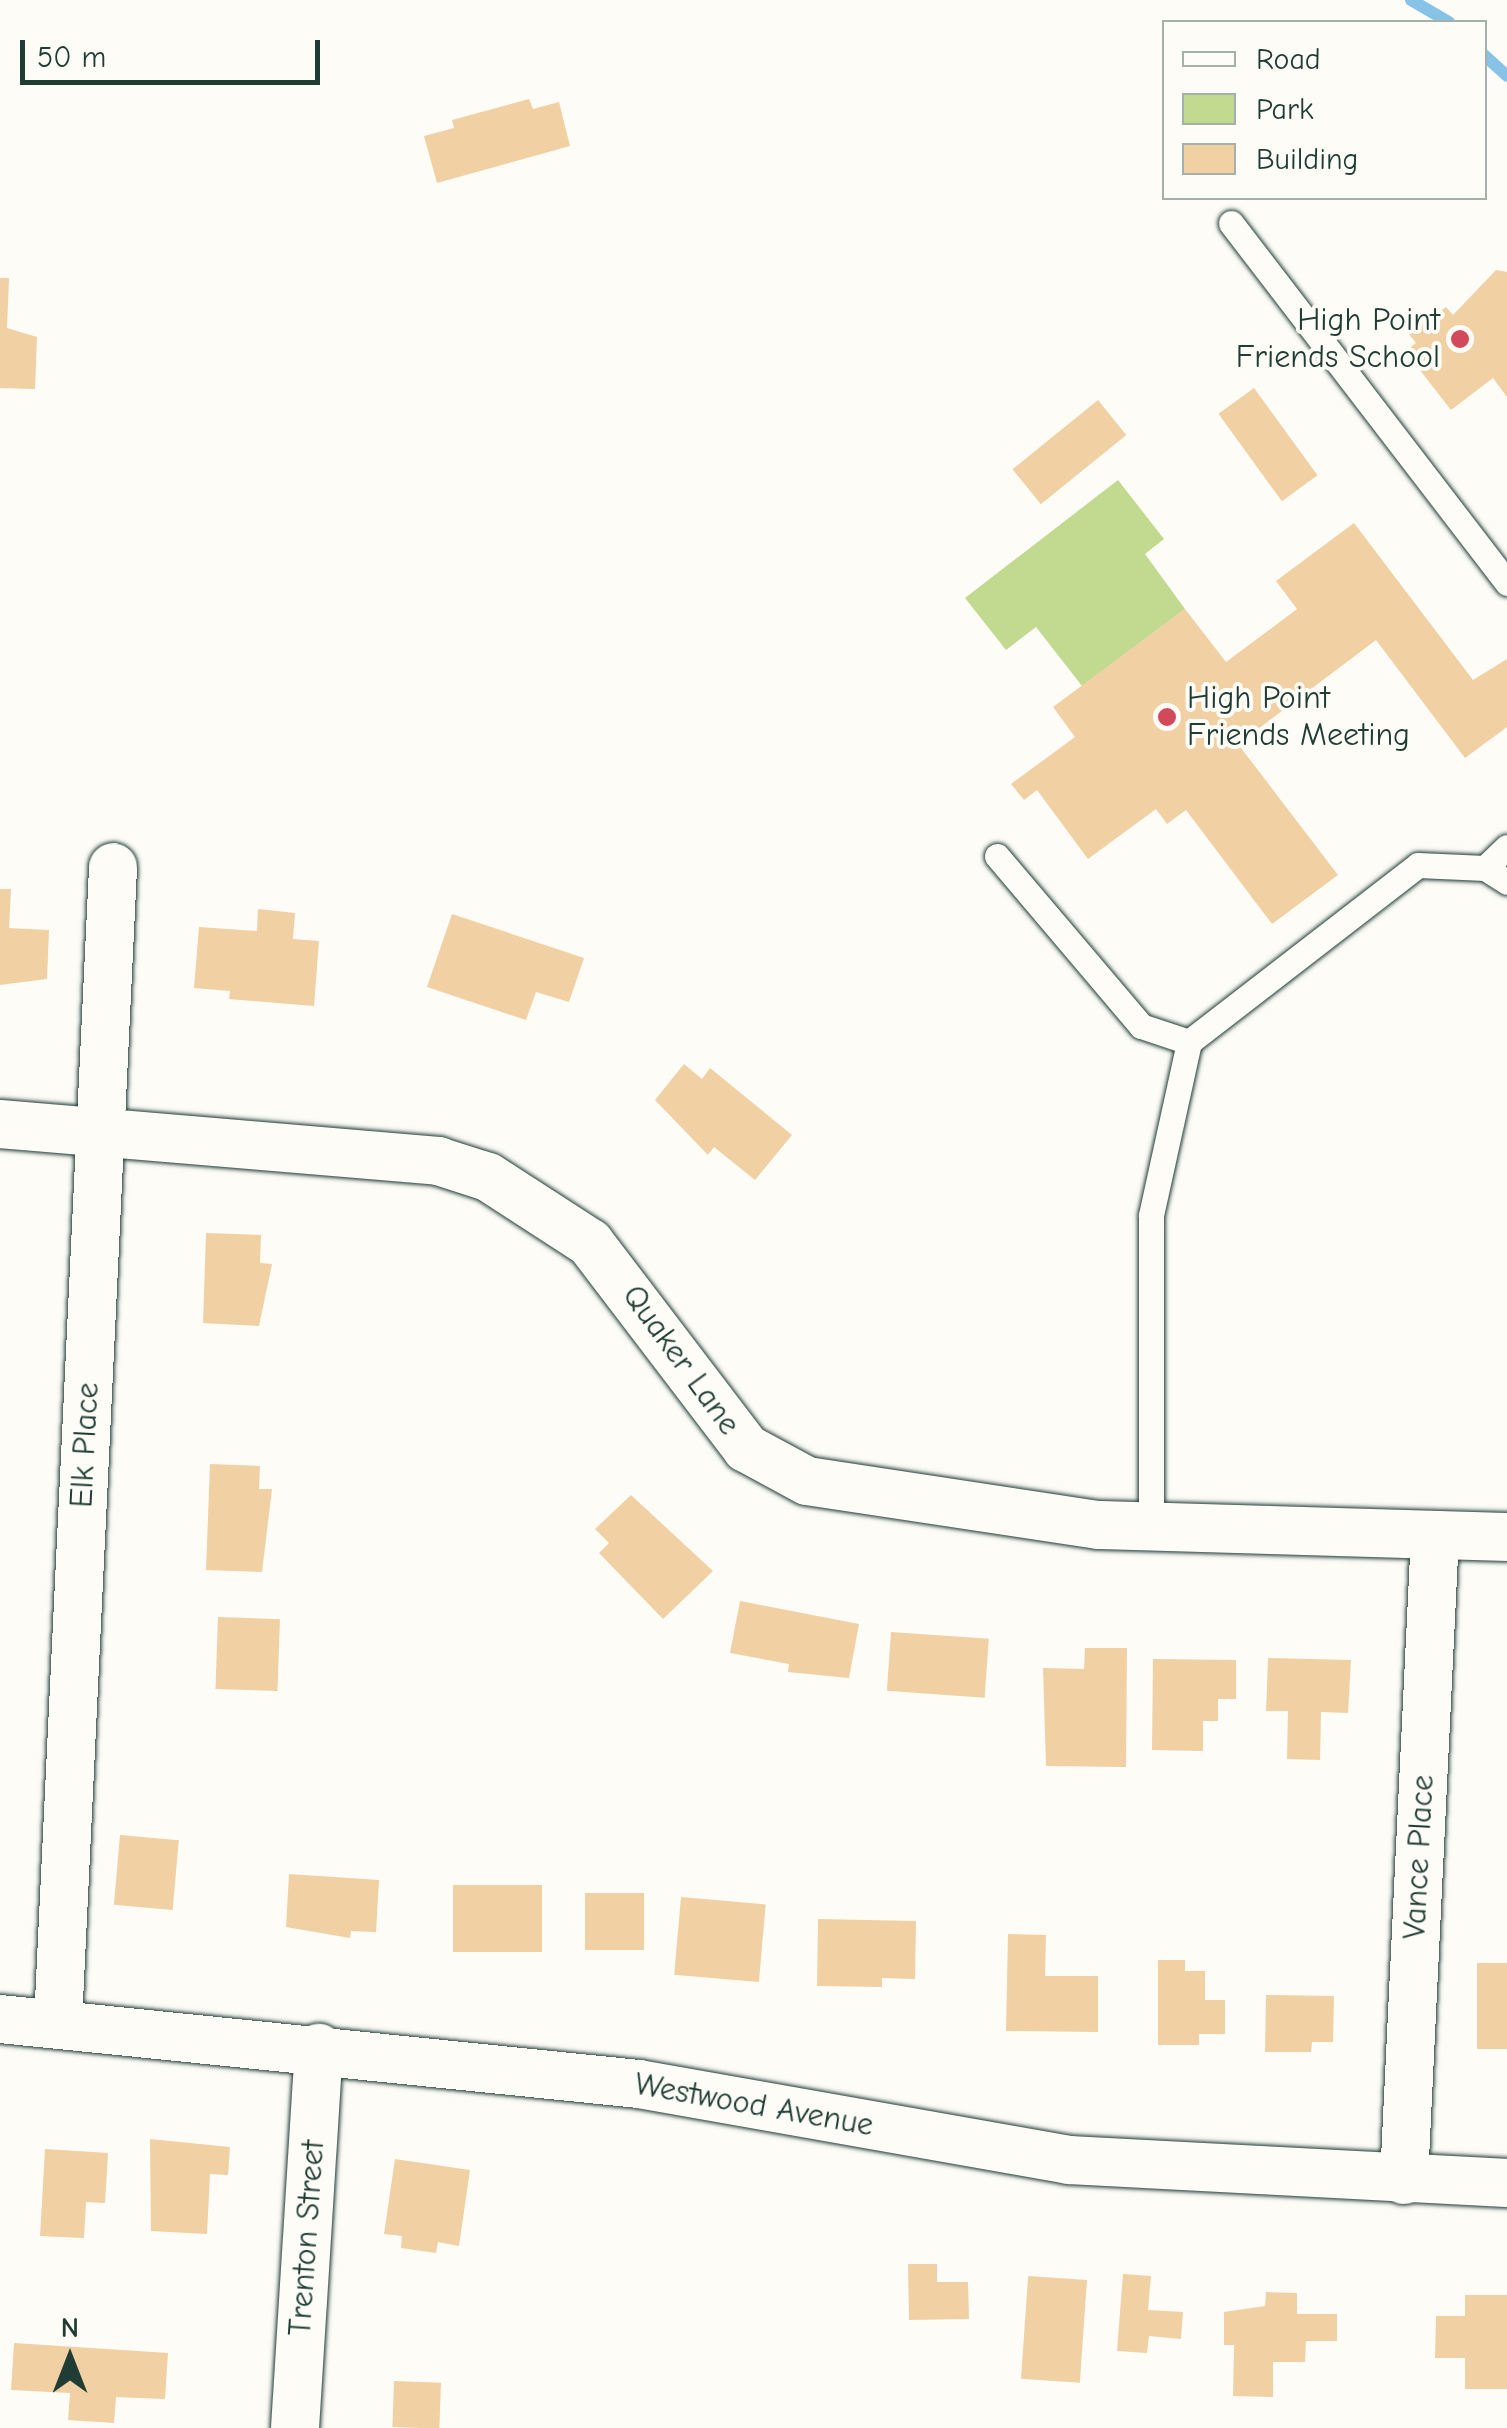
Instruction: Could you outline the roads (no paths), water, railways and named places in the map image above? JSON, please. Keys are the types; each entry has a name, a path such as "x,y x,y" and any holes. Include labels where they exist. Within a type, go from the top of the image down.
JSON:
{"street":[{"name":"Elk Place","path":"58,2022 113,868"},
{"name":"Quaker Lane","path":"0,1124 438,1160 488,1177 590,1243 746,1448 806,1481 1151,1527 1507,1538"},
{"name":"Vance Place","path":"1404,2180 1435,1535"},
{"name":"Westwood Avenue","path":"0,2018 639,2084 997,2152 1404,2180 1507,2182"},
{"name":"Trenton Street","path":"295,2428 319,2048"}],"lane":[{"path":"1231,224 1507,583"},
{"path":"1151,1527 1151,1215 1189,1042 1418,865 1496,875 1507,846"},
{"path":"997,856 1141,1026 1189,1042"}],"waterway":[{"path":"1411,0 1446,20"},
{"path":"1487,58 1507,76"}],"place":[{"name":"High Point Friends School","path":"1460,339"},
{"name":"High Point Friends Meeting","path":"1167,717"}]}
